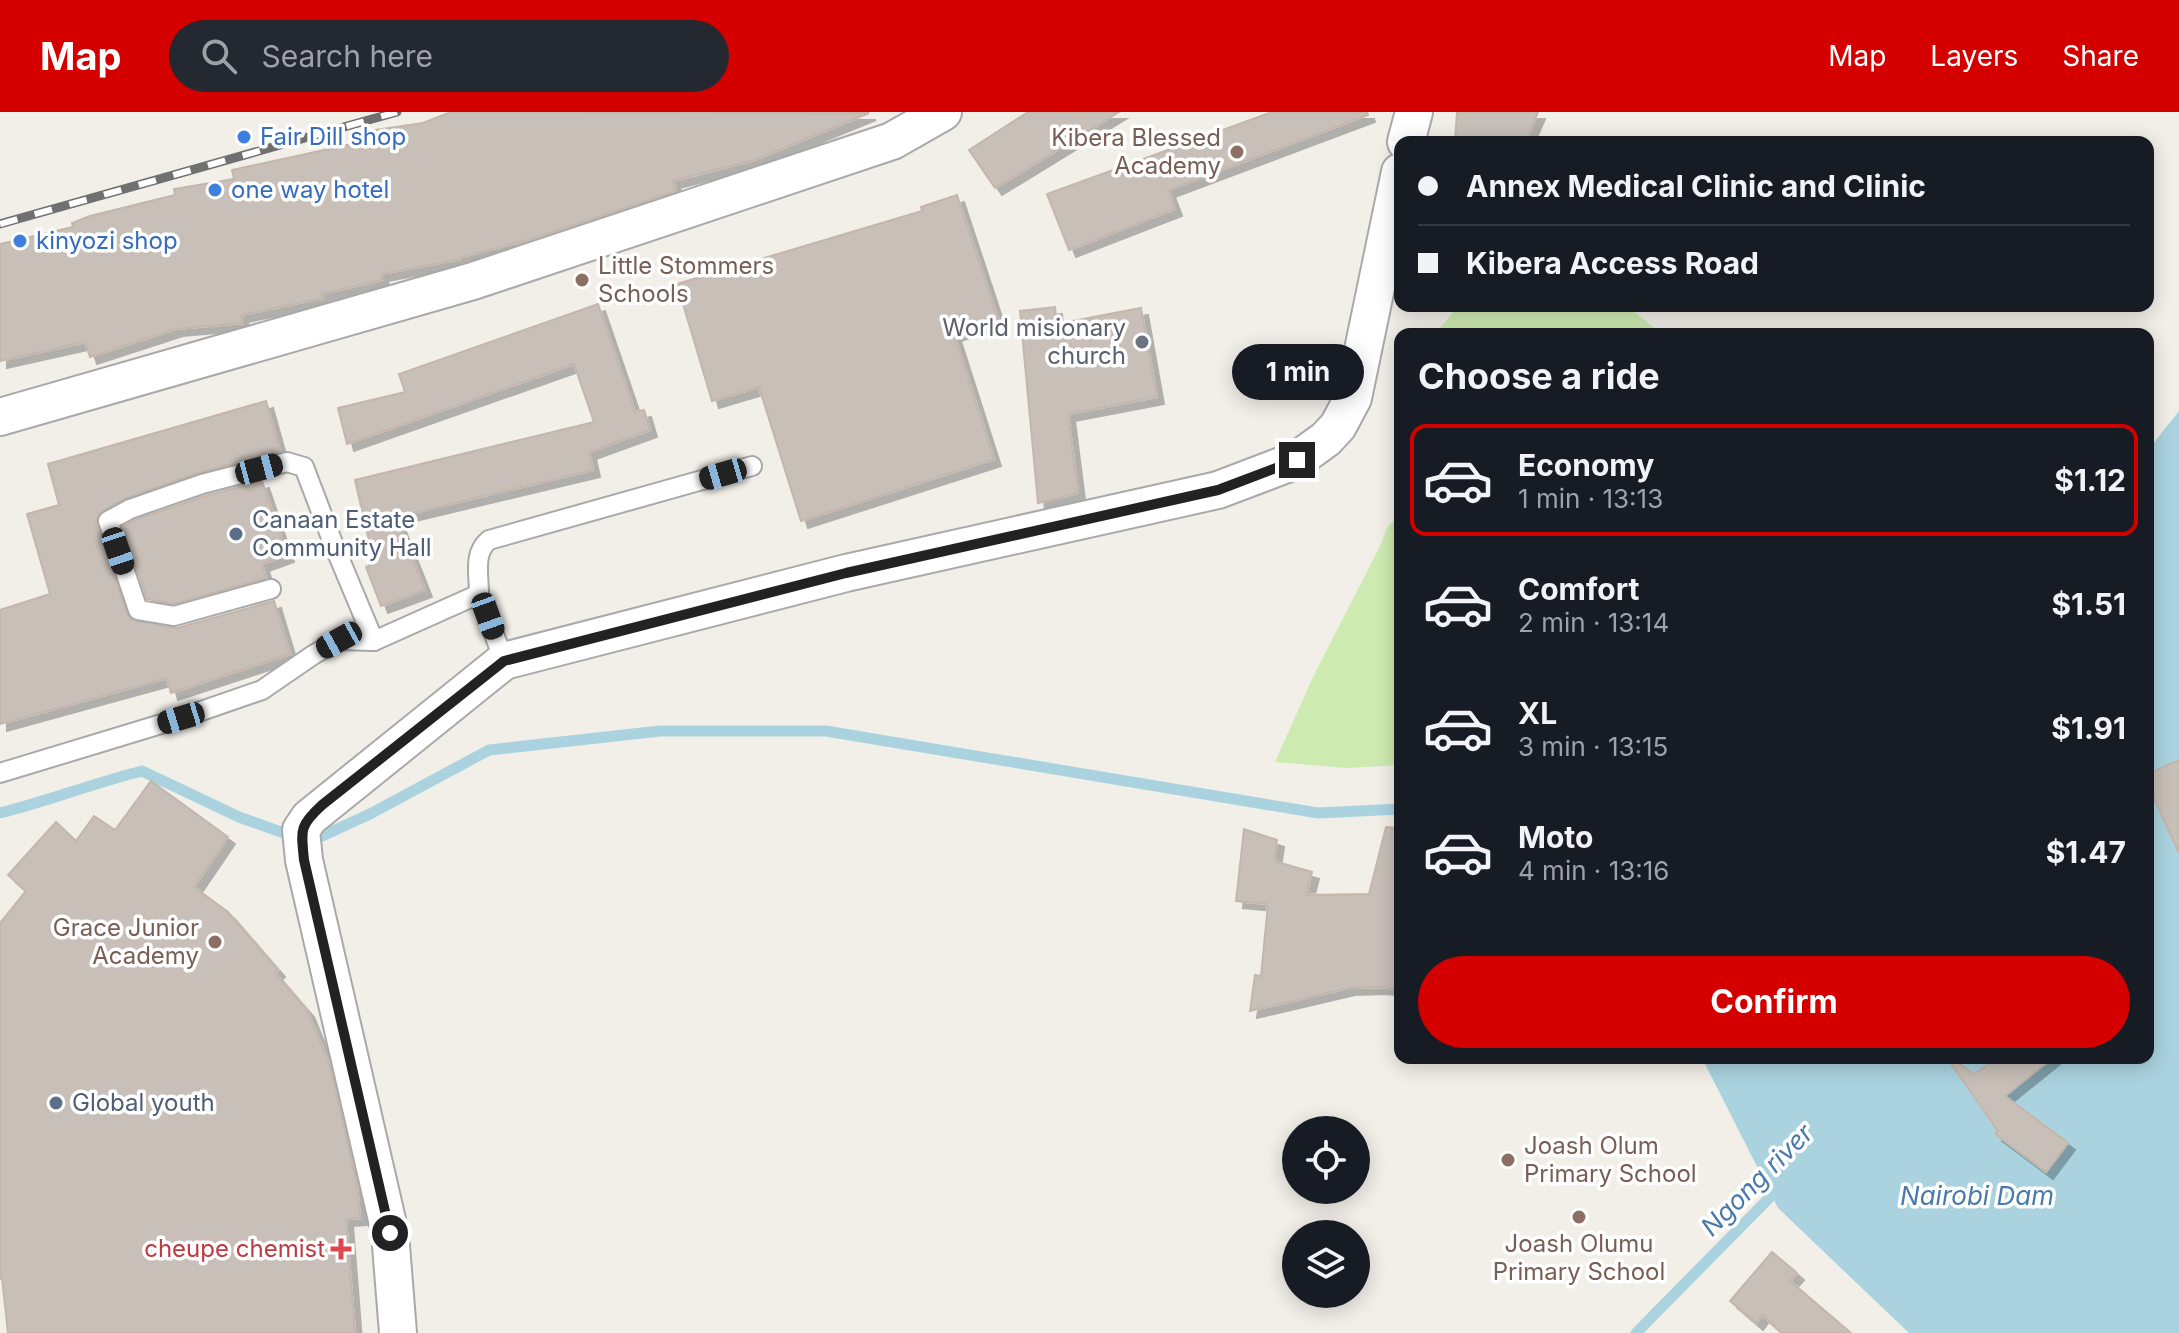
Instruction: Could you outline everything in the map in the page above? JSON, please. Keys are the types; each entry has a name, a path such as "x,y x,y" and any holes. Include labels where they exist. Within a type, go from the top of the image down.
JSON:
{"street":[{"path":"0,417 473,281 892,141 943,112"},
{"path":"1408,136 1414,112"},
{"path":"398,1333 390,1233 302,842 309,818 504,661 846,573 1218,490 1297,460 1338,426 1353,398 1394,201"}],"lane":[{"path":"271,589 174,616 138,610 108,521 130,509 202,484 287,462 304,467 374,641"},
{"path":"504,661 479,594 478,555 489,540 752,466"},
{"path":"0,773 262,690 339,640 374,641 479,594"}],"green space":[{"path":"1453,312 1634,312 1654,328 1440,328"},
{"path":"1394,520 1394,765 1347,768 1275,762 1313,677 1388,526"}],"water":[{"name":"Nairobi Dam","path":"2179,411 2179,1333 1909,1333 1778,1208 1705,1064 2154,1064 2154,442"}],"building":[{"path":"451,112 869,113 754,160 673,181 676,191 535,238 461,259 381,274 382,280 321,294 323,298 241,315 242,323 176,329 90,357 85,342 0,361 0,244 73,227 72,223 90,216 175,195 174,189 234,179 232,170 370,140 368,131 423,123"},
{"path":"1028,112 1119,112 995,188 969,150"},
{"path":"1272,112 1367,112 1368,115 1168,190 1175,209 1069,250 1047,194"},
{"path":"1457,112 1538,112 1528,136 1455,136"},
{"path":"957,195 998,319 954,334 994,459 801,521 759,387 712,401 677,284 922,211 921,207"},
{"path":"598,304 635,412 644,410 650,430 589,452 593,470 396,517 425,590 381,606 366,567 374,563 355,480 594,422 574,364 347,444 338,408 405,392 399,374"},
{"path":"1055,307 1057,324 1141,308 1157,397 1068,414 1078,493 1038,503 1020,311"},
{"path":"266,401 280,451 198,473 126,498 102,511 96,524 131,620 177,628 274,601 290,654 171,693 167,678 0,724 0,610 50,594 27,514 59,505 48,464"},
{"path":"262,481 287,555 262,564 266,578 173,604 147,599 123,527 205,496"},
{"path":"2179,760 2179,853 2154,798 2154,771"},
{"path":"151,781 228,837 194,887 228,912 278,970 275,973 307,1010 330,1066 357,1184 360,1218 346,1219 355,1333 8,1333 0,1279 0,923 26,891 8,875 56,822 76,841 94,816 115,830"},
{"path":"1386,827 1394,828 1394,989 1348,988 1250,1011 1255,975 1261,976 1268,904 1236,901 1244,829 1277,840 1274,861 1312,872 1306,895 1369,894"},
{"path":"1951,1064 1960,1064 1974,1074 1989,1064 2045,1064 2005,1096 2068,1143 2046,1172 1995,1134 1998,1131"},
{"path":"1772,1252 1797,1273 1790,1281 1851,1333 1782,1333 1762,1315 1756,1323 1730,1301"}],"waterway":[{"path":"0,813 142,771 239,817 309,842 370,814 489,750 660,731 826,731 1318,813 1394,809"},
{"name":"Ngong river","path":"1636,1333 1782,1185"}],"railway":[{"path":"0,224 397,112"}],"place":[{"name":"Fair Dill shop","path":"244,137"},
{"name":"Kibera Blessed Academy","path":"1237,152"},
{"name":"one way hotel","path":"215,190"},
{"name":"kinyozi shop","path":"20,241"},
{"name":"Little Stommers Schools","path":"582,280"},
{"name":"World misionary church","path":"1142,342"},
{"name":"Canaan Estate Community Hall","path":"236,534"},
{"name":"Grace Junior Academy","path":"215,942"},
{"name":"Global youth","path":"56,1103"},
{"name":"Joash Olum Primary School","path":"1508,1160"},
{"name":"Joash Olumu Primary School","path":"1579,1217"},
{"name":"cheupe chemist","path":"341,1249"}],"route":[{"path":"390,1233 304,860 301,830 322,805 504,661 846,573 1218,490 1297,460"}]}
